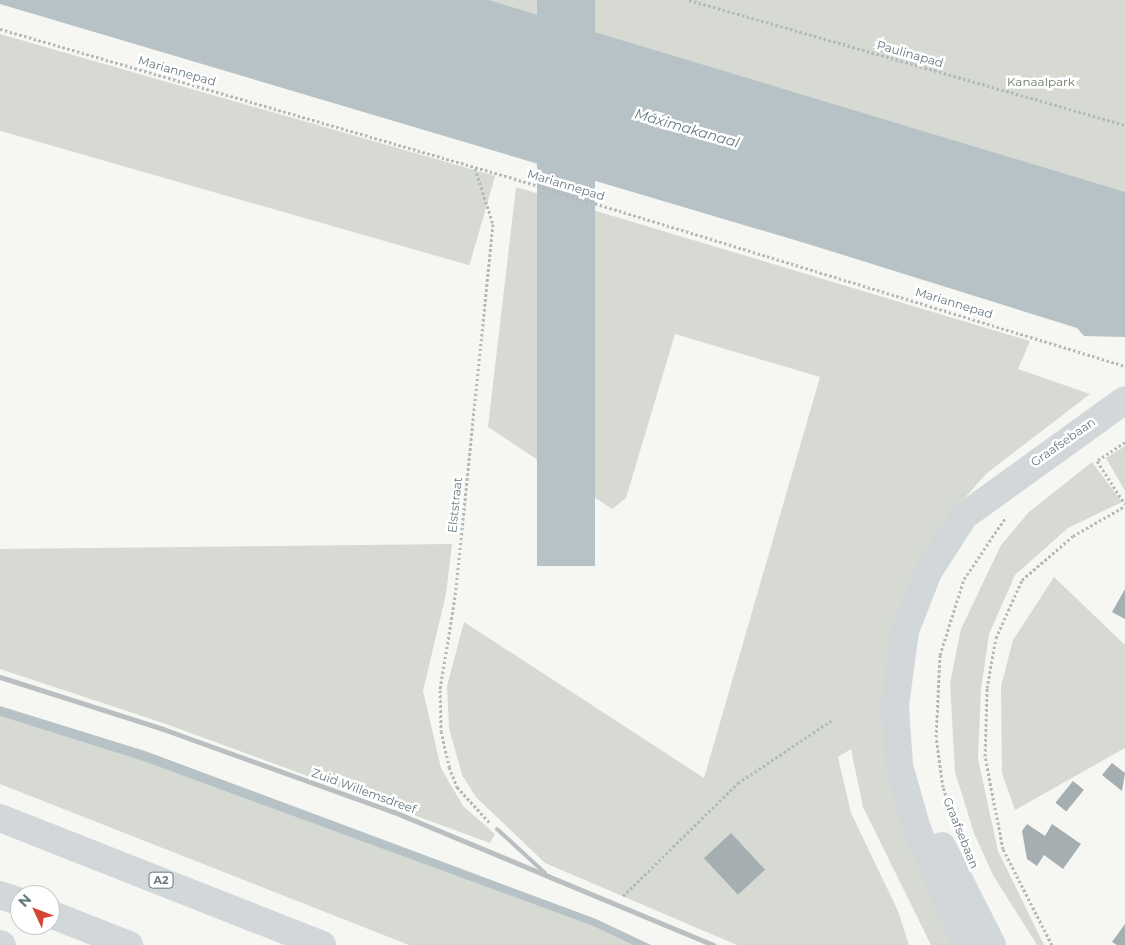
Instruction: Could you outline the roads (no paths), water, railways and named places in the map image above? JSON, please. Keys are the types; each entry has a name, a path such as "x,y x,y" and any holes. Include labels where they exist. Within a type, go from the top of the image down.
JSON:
{"main road":[{"name":"Graafsebaan","path":"966,945 904,790 896,741 897,674 912,611 938,554 964,516 1114,407"},
{"name":"Graafsebaan","path":"992,945 933,823 915,759 912,703 919,642 934,595 1003,486"},
{"name":"A2","path":"0,818 322,945"},
{"path":"60,918 129,945"}],"street":[{"name":"Zuid Willemsdreef","path":"0,677 164,729 394,812 713,945"}],"lane":[{"path":"496,829 544,873"}],"water":[{"name":"Máximakanaal","path":"0,0 489,0 1125,192 1125,337 1084,336 1077,328 808,244 0,4"},
{"path":"537,0 595,0 595,566 537,566"},
{"path":"0,706 145,751 596,919 651,945 633,945 593,926 143,761 0,716"}],"park label":[{"name":"Kanaalpark","path":"1041,82"}]}
